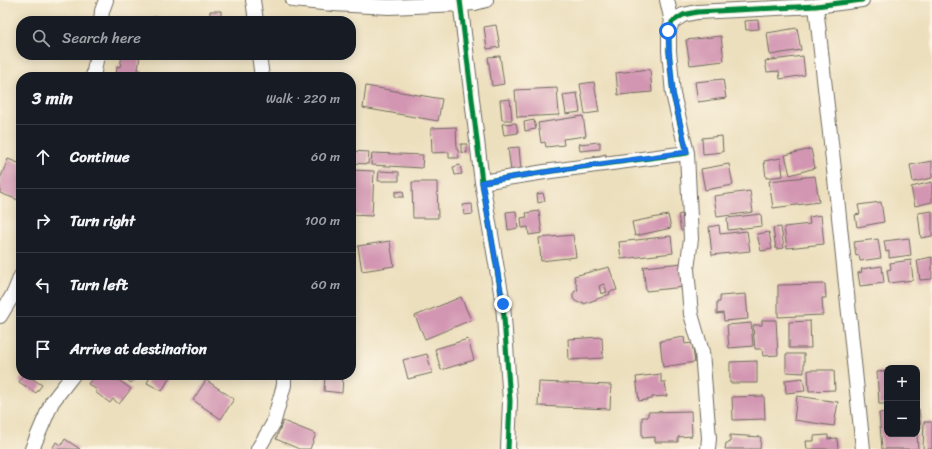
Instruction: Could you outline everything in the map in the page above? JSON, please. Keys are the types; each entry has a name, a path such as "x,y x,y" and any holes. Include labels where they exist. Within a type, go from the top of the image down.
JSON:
{"street":[{"path":"102,16 106,0"},
{"path":"253,0 255,16"},
{"path":"293,0 389,7 460,2 475,3 486,0"},
{"path":"667,0 672,22"},
{"path":"708,449 709,438 702,352 691,314 687,270 691,239 687,152 673,94 668,31 672,22 683,15 696,12 816,6 862,0"},
{"path":"460,2 482,182 503,304 510,401 508,449"},
{"path":"816,6 863,449"},
{"path":"93,72 96,60"},
{"path":"260,60 261,72"},
{"path":"482,182 687,152"},
{"path":"0,316 16,288"},
{"path":"32,449 52,402 69,380"},
{"path":"258,449 273,424 284,385 284,380"}],"building":[{"path":"210,11 221,11 221,16 210,16"},
{"path":"758,20 759,29 746,30 745,21"},
{"path":"496,25 500,47 487,49 484,27"},
{"path":"797,28 801,50 770,55 767,33"},
{"path":"721,36 724,61 690,65 686,40"},
{"path":"500,56 504,84 492,86 488,57"},
{"path":"803,56 805,75 780,79 779,71 767,72 765,61"},
{"path":"121,60 139,60 138,70 142,72 116,72 117,66 120,67"},
{"path":"650,69 652,92 618,95 616,73"},
{"path":"723,79 726,98 698,102 695,82"},
{"path":"594,82 599,112 585,114 580,84"},
{"path":"366,86 442,99 438,121 363,108"},
{"path":"557,88 559,115 517,117 515,90"},
{"path":"577,93 580,112 566,114 563,95"},
{"path":"510,99 512,120 502,120 500,100"},
{"path":"583,116 586,136 563,139 564,145 546,147 545,142 541,143 538,123"},
{"path":"534,120 536,129 525,131 524,122"},
{"path":"516,123 518,133 504,135 502,124"},
{"path":"456,127 457,150 459,158 449,158 449,152 432,153 431,128"},
{"path":"722,136 723,152 703,154 702,138"},
{"path":"600,142 600,149 580,151 579,144"},
{"path":"461,144 467,144 467,153 461,152"},
{"path":"519,147 521,170 511,171 508,148"},
{"path":"811,149 815,168 790,175 785,155"},
{"path":"356,151 369,152 368,164 356,163"},
{"path":"372,153 423,155 422,168 371,165"},
{"path":"606,154 607,161 595,163 593,157"},
{"path":"781,158 783,176 766,178 764,161"},
{"path":"8,159 16,162 16,199 0,193 0,179"},
{"path":"932,161 932,178 913,182 910,165"},
{"path":"729,164 733,185 705,190 701,169"},
{"path":"460,165 462,174 455,175 453,167"},
{"path":"356,170 374,171 372,216 356,215"},
{"path":"379,171 399,172 399,181 378,181"},
{"path":"815,176 819,202 773,208 769,181"},
{"path":"412,182 437,182 438,218 413,218"},
{"path":"932,182 932,202 915,206 911,187"},
{"path":"403,191 404,197 395,197 395,192"},
{"path":"750,191 753,212 717,217 714,196"},
{"path":"543,193 545,201 538,203 537,194"},
{"path":"881,202 884,222 857,227 855,215 860,214 858,205"},
{"path":"472,204 473,214 464,215 463,205"},
{"path":"516,211 518,228 508,230 506,212"},
{"path":"539,211 542,233 529,235 528,227 522,228 521,218 527,217 526,213"},
{"path":"932,211 932,236 921,238 918,213"},
{"path":"686,213 689,229 681,231 678,215"},
{"path":"761,214 762,226 728,230 727,218"},
{"path":"668,215 671,228 635,236 632,222"},
{"path":"821,215 824,244 787,248 784,227 810,224 809,217"},
{"path":"719,225 720,234 747,231 750,251 712,255 709,227"},
{"path":"781,227 784,248 776,249 773,228"},
{"path":"769,232 772,249 761,251 757,234"},
{"path":"573,235 576,257 541,261 539,238"},
{"path":"671,236 673,253 621,259 619,242"},
{"path":"909,238 911,255 889,258 889,251 886,252 884,241"},
{"path":"878,239 881,258 860,261 859,255 856,256 854,242"},
{"path":"390,241 394,266 362,271 358,246"},
{"path":"932,257 932,279 920,280 917,260"},
{"path":"911,260 913,280 889,283 887,270 891,269 890,263"},
{"path":"682,263 684,287 646,291 643,267"},
{"path":"882,266 884,283 860,286 858,273 862,272 861,269"},
{"path":"609,267 617,290 609,292 610,294 584,304 583,302 579,303 573,298 573,294 578,290 574,276","holes":["604,284 607,292 601,294 599,286"]},
{"path":"825,284 826,298 822,298 823,315 778,317 778,285"},
{"path":"746,294 748,319 724,321 723,313 717,314 717,302 720,302 720,296"},
{"path":"461,297 471,320 425,339 415,316"},
{"path":"762,320 776,320 778,355 763,356 762,349 755,349 753,325 762,325"},
{"path":"810,321 811,348 789,348 789,322"},
{"path":"751,323 753,346 729,348 727,325"},
{"path":"602,337 603,358 569,360 568,339"},
{"path":"684,337 685,344 692,343 695,362 663,367 660,341"},
{"path":"468,339 474,360 441,370 435,349"},
{"path":"427,354 432,373 408,379 403,360"},
{"path":"786,354 804,354 804,373 786,372"},
{"path":"757,361 757,383 730,383 730,362"},
{"path":"808,370 834,370 835,390 809,391"},
{"path":"884,371 884,404 879,404 877,372"},
{"path":"661,374 661,382 665,382 667,396 652,397 652,399 639,401 636,377"},
{"path":"803,378 805,391 786,393 785,380"},
{"path":"20,380 34,380 42,385 36,393 19,382"},
{"path":"91,380 119,380 131,389 119,404 113,399 110,403 95,392 97,390 88,384"},
{"path":"148,380 168,380 162,391 147,383"},
{"path":"206,380 234,399 221,419 193,400"},
{"path":"325,380 343,380 342,393 324,391"},
{"path":"539,382 611,385 610,409 538,406"},
{"path":"764,396 765,419 733,420 732,397"},
{"path":"797,396 838,402 834,426 794,420"},
{"path":"691,411 692,436 678,437 678,442 655,442 655,437 642,438 642,417 648,417 648,412"},
{"path":"884,412 884,437 917,437 918,449 882,449 879,413"},
{"path":"283,421 316,434 310,449 299,449 276,439"},
{"path":"924,422 932,422 932,449 923,449"},
{"path":"730,435 761,437 760,449 725,449 726,443 730,443"},
{"path":"828,435 828,439 837,438 838,449 807,449 806,441 814,441 814,436"},
{"path":"65,439 80,449 52,449 56,442 61,446"}],"cycle path":[{"path":"460,0 482,182 503,304 510,401 508,449"},
{"path":"482,182 551,171 687,153 673,94 669,51 669,31 672,22 683,15 697,12 816,6 862,0"}],"route":[{"path":"503,304 482,182 687,152 673,94 668,31"}]}
